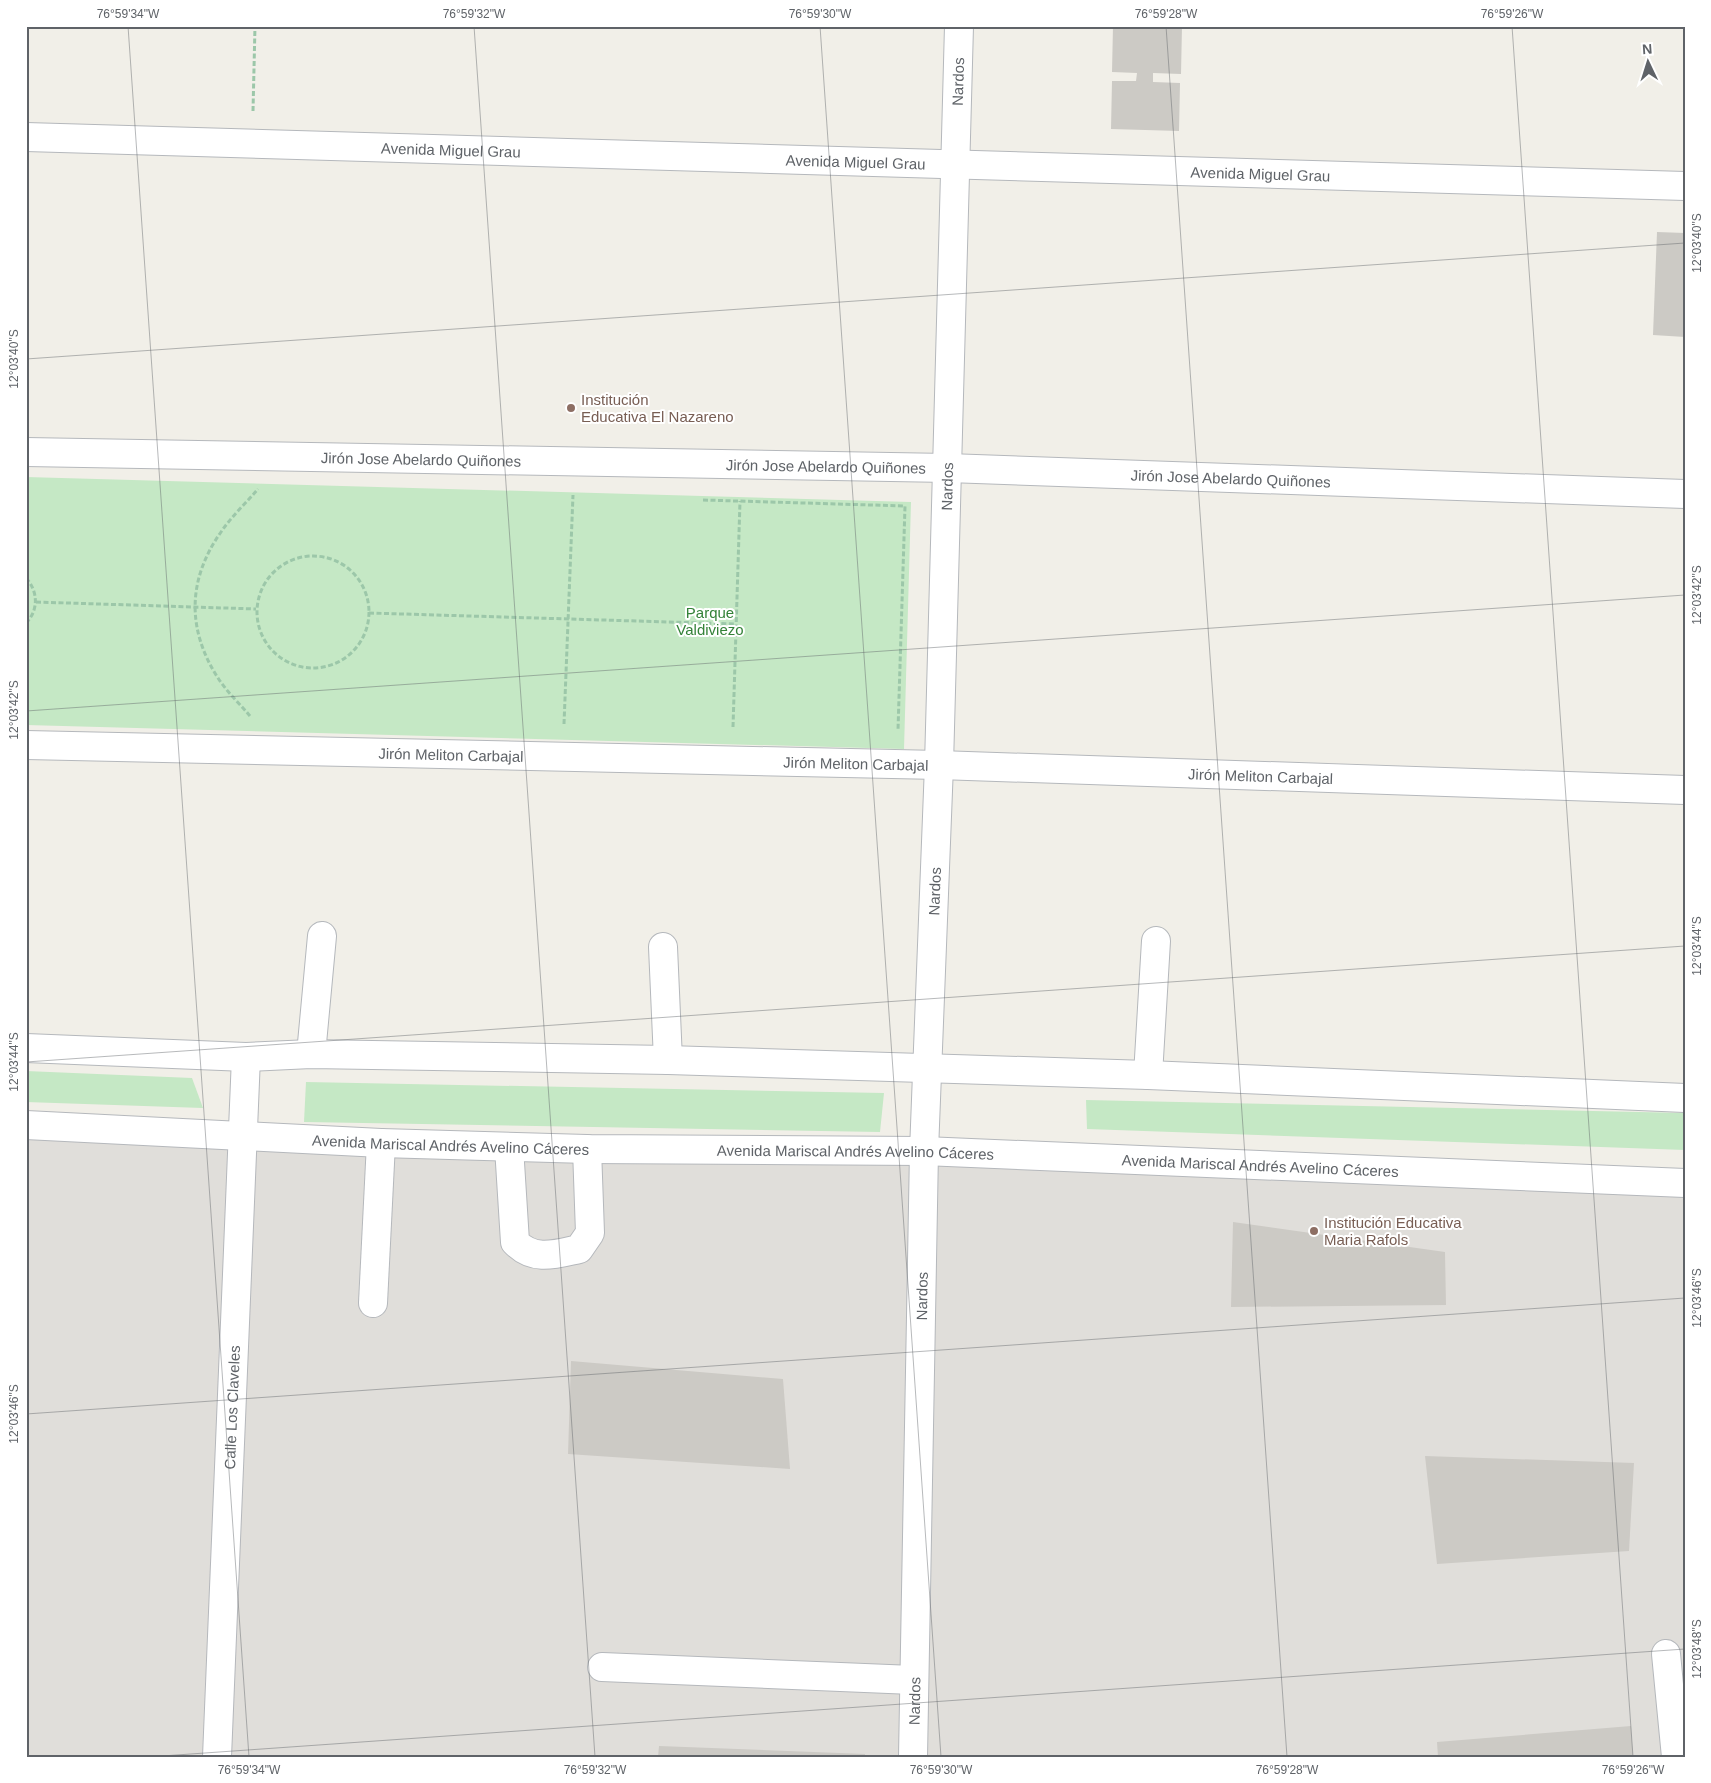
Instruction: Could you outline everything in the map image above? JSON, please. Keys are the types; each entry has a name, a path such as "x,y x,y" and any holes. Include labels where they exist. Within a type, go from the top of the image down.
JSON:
{"street":[{"name":"Nardos","path":"914,1757 913,1680 924,1151 939,765 959,26"},
{"name":"Avenida Miguel Grau","path":"26,137 1685,186"},
{"name":"Jirón Jose Abelardo Quiñones","path":"26,452 948,468 1685,494"},
{"name":"Jirón Meliton Carbajal","path":"26,745 939,765 1685,790"},
{"path":"311,1054 322,936"},
{"path":"1148,1075 1156,941"},
{"path":"663,947 668,1060"},
{"path":"26,1048 246,1057 311,1054 668,1060 1148,1075 1685,1098"},
{"name":"Calle Los Claveles","path":"216,1757 246,1057"},
{"name":"Avenida Mariscal Andrés Avelino Cáceres","path":"26,1125 380,1143 586,1149 924,1151 1685,1183"},
{"path":"373,1304 380,1143"},
{"path":"509,1146 515,1242 524,1251 548,1256 579,1249 590,1233 586,1149"},
{"path":"1666,1654 1676,1757"},
{"path":"602,1667 913,1680"}],"path":[{"path":"252,144 255,26"},
{"path":"562,757 575,462"},
{"path":"732,761 741,465"},
{"path":"250,487 260,488 221,532 201,567 194,607 200,645 218,679 279,751"},
{"path":"564,496 583,497"},
{"path":"701,500 905,506 898,734"},
{"path":"321,555 338,561 353,572 364,586 369,622 363,639 351,654 336,664 317,668 298,666 281,659 267,645 258,628 256,609 260,591 270,574 285,562 302,556 321,555"},
{"path":"26,578 35,592 36,602 34,612 26,623"},
{"path":"36,602 256,609"},
{"path":"369,613 736,624"}],"shaded area":[{"path":"26,1134 1685,1191 1685,1757 26,1757"}],"green space":[{"name":"Parque Valdiviezo","path":"26,477 911,502 904,749 26,725"},
{"path":"26,1071 192,1078 203,1108 26,1102"},
{"path":"306,1082 884,1093 880,1132 304,1122"},
{"path":"1086,1100 1685,1113 1685,1150 1087,1129"}],"building":[{"path":"1113,26 1182,26 1181,74 1153,73 1153,82 1180,83 1179,131 1111,129 1112,81 1136,81 1137,73 1112,72"},
{"path":"1657,232 1685,233 1685,337 1653,335"},
{"path":"1233,1222 1445,1252 1446,1305 1231,1307"},
{"path":"571,1361 783,1379 790,1469 568,1454"},
{"path":"1425,1456 1634,1463 1629,1551 1437,1564"},
{"path":"1631,1726 1633,1757 1438,1757 1437,1742"},
{"path":"659,1746 865,1754 865,1757 658,1757"}],"place":[{"name":"Institución Educativa El Nazareno","path":"571,408"},
{"name":"Institución Educativa Maria Rafols","path":"1314,1231"}]}
